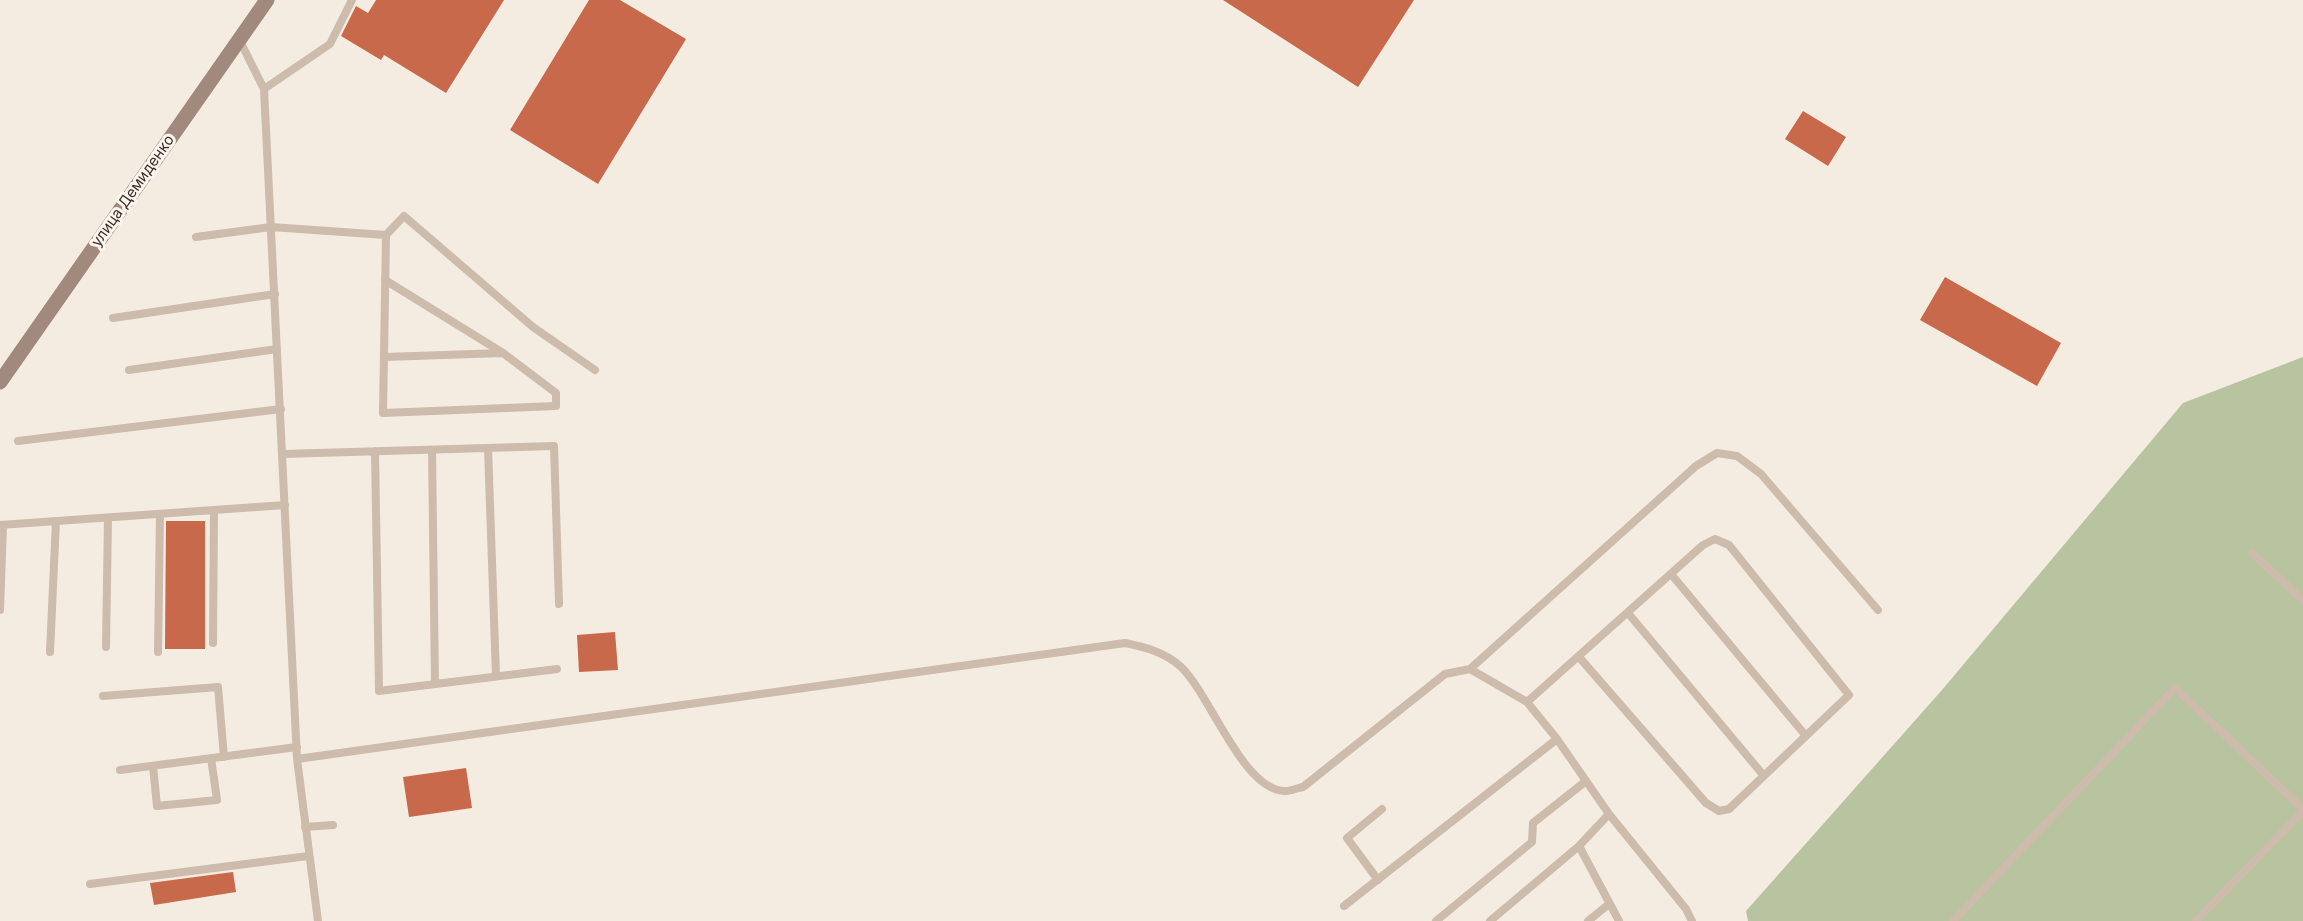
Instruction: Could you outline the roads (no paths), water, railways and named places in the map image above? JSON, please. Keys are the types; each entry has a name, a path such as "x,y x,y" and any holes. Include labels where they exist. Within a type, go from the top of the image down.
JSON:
{"main road":[{"name":"улица Демиденко","path":"0,382 267,0"}],"lane":[{"path":"264,89 330,44 352,0"},
{"path":"239,39 264,89 297,759 318,921"},
{"path":"385,280 503,353 556,393 556,406 383,413 385,280 386,236 404,216 533,327 595,370"},
{"path":"196,237 272,227 386,236"},
{"path":"113,318 275,294"},
{"path":"129,370 278,349"},
{"path":"384,357 503,353"},
{"path":"18,441 281,409"},
{"path":"283,454 554,446 559,604"},
{"path":"488,448 496,676"},
{"path":"432,450 435,684"},
{"path":"375,452 379,691 557,669"},
{"path":"297,759 1125,643 1154,649 1180,666 1196,686 1249,771 1266,784 1284,791 1304,787 1445,674 1470,669 1696,466 1717,453 1737,456 1761,474 1878,610"},
{"path":"0,610 1,525 285,505"},
{"path":"213,643 214,510"},
{"path":"158,652 160,513"},
{"path":"106,647 108,518"},
{"path":"50,652 56,521"},
{"path":"1527,702 1703,545 1715,539 1729,545 1849,695 1729,809 1719,811 1706,803 1579,657"},
{"path":"2252,553 2303,600"},
{"path":"1671,574 1806,736"},
{"path":"1628,613 1764,776"},
{"path":"1470,669 1527,702 1557,739 1609,814 1686,909 1692,921"},
{"path":"103,696 218,687 224,757"},
{"path":"1953,921 2175,688 2303,810 2196,921"},
{"path":"1344,906 1557,739"},
{"path":"120,770 297,747"},
{"path":"153,766 157,806 217,800 211,758"},
{"path":"1436,921 1532,842 1533,823 1586,781"},
{"path":"1378,880 1347,838 1382,809"},
{"path":"1490,921 1579,846 1609,814"},
{"path":"305,827 333,825"},
{"path":"1579,846 1619,921"},
{"path":"90,884 308,856"},
{"path":"1588,921 1609,904"}]}
